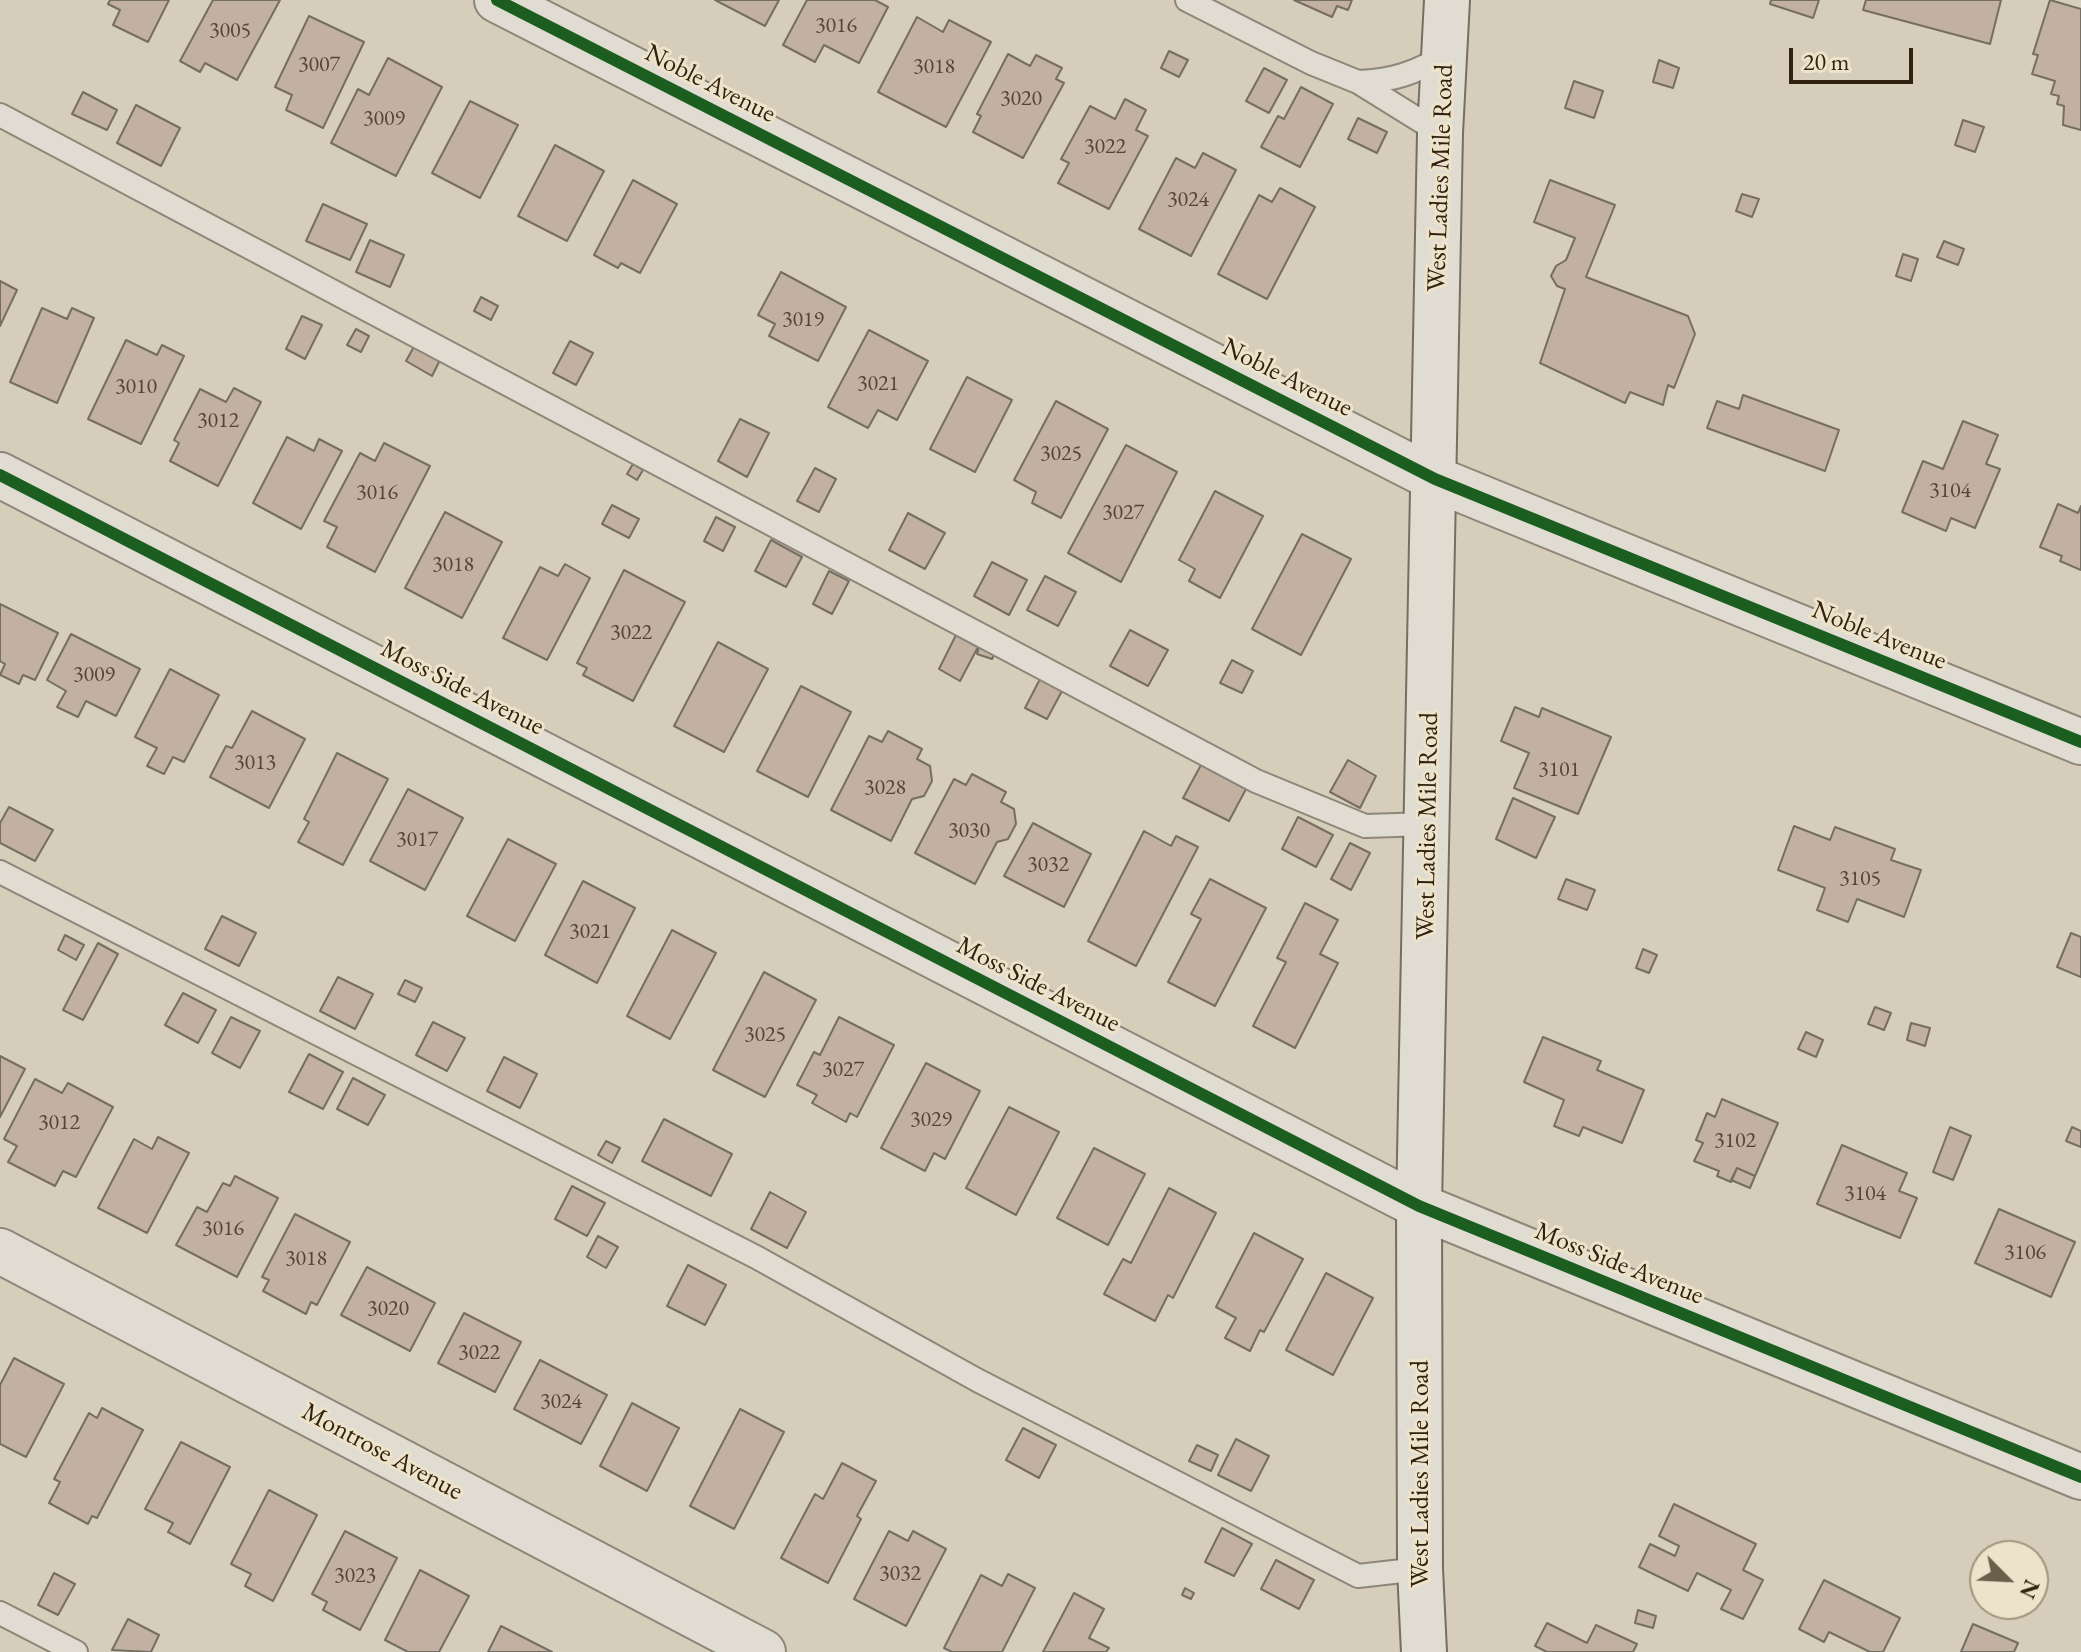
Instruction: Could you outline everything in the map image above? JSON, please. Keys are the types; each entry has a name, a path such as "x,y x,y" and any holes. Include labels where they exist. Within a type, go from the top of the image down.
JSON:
{"street":[{"name":"Noble Avenue","path":"497,0 1435,479 2081,742"},
{"name":"West Ladies Mile Road","path":"1424,1652 1420,1569 1419,1206 1440,133 1447,0"},
{"name":"Moss Side Avenue","path":"0,475 1419,1206 2081,1477"},
{"name":"Montrose Avenue","path":"0,1251 763,1652"}],"lane":[{"path":"1187,0 1311,63 1358,82 1440,133"},
{"path":"1358,82 1401,77 1444,56"},
{"path":"0,115 1256,781 1365,826 1428,824"},
{"path":"0,872 756,1257 977,1380 1358,1576 1420,1569"},
{"path":"0,1613 76,1652"}],"building":[{"path":"110,0 169,0 148,42 113,25 120,10 108,4"},
{"path":"213,0 280,0 237,80 205,63 200,72 180,61"},
{"path":"715,0 779,0 765,26"},
{"path":"807,0 875,0 888,7 859,63 824,45 815,62 783,45"},
{"path":"1294,0 1352,0 1348,10 1337,6 1332,17"},
{"path":"1771,0 1819,0 1813,18 1770,4"},
{"path":"1866,0 2001,0 1990,44 1863,10"},
{"path":"2050,0 2081,9 2081,130 2063,125 2064,106 2057,104 2059,96 2051,94 2055,81 2032,74 2038,55 2033,54"},
{"path":"309,16 364,42 323,128 286,110 292,95 275,87"},
{"path":"917,17 943,32 949,20 991,42 946,127 878,92"},
{"path":"1169,51 1188,60 1179,77 1161,68"},
{"path":"1008,54 1030,66 1036,55 1062,68 1056,79 1064,83 1023,158 973,132 981,116 977,114"},
{"path":"388,58 442,87 396,176 331,143 358,89 369,95"},
{"path":"1659,60 1679,68 1673,88 1653,82"},
{"path":"1264,68 1287,80 1269,113 1246,101"},
{"path":"1574,81 1603,91 1594,118 1565,108"},
{"path":"1301,87 1333,104 1300,167 1261,147 1278,116 1284,119"},
{"path":"83,92 117,110 107,130 72,114"},
{"path":"1125,99 1146,110 1136,130 1148,136 1109,209 1058,183 1069,163 1061,159 1090,106 1115,119"},
{"path":"470,101 518,125 480,198 432,173"},
{"path":"136,105 180,128 161,166 117,143"},
{"path":"1358,118 1387,132 1377,153 1348,139"},
{"path":"1963,120 1984,127 1975,152 1955,145"},
{"path":"555,145 604,171 567,241 518,216"},
{"path":"1203,153 1236,170 1191,256 1139,229 1176,158 1195,168"},
{"path":"633,180 677,204 640,273 621,263 618,268 594,255"},
{"path":"1550,180 1615,205 1586,277 1688,316 1695,334 1674,388 1668,385 1663,405 1630,392 1625,403 1540,363 1565,289 1557,286 1551,276 1556,266 1566,260 1575,238 1534,222"},
{"path":"1280,188 1315,207 1267,299 1218,274 1259,195 1272,202"},
{"path":"1742,194 1759,199 1752,217 1736,211"},
{"path":"323,204 367,224 350,260 306,241"},
{"path":"370,240 404,255 390,287 356,272"},
{"path":"1944,241 1964,249 1958,265 1937,257"},
{"path":"1903,254 1918,259 1911,281 1896,276"},
{"path":"781,272 846,307 818,361 769,336 775,324 758,315"},
{"path":"0,281 17,290 0,326"},
{"path":"481,297 498,306 491,320 474,311"},
{"path":"42,308 67,319 72,308 94,318 57,403 10,382"},
{"path":"302,316 322,325 305,359 286,349"},
{"path":"356,329 369,336 361,352 347,345"},
{"path":"869,330 928,361 897,420 878,410 868,428 828,407"},
{"path":"126,340 157,355 162,345 184,356 141,444 88,419"},
{"path":"570,341 593,353 576,385 553,373"},
{"path":"416,343 441,358 432,376 406,361"},
{"path":"967,377 1012,400 975,472 930,449"},
{"path":"234,388 261,402 218,486 170,461 179,443 174,440 200,389 226,402"},
{"path":"1743,395 1839,430 1825,471 1707,428 1717,401 1739,409"},
{"path":"1056,401 1108,429 1061,518 1032,503 1036,492 1014,480"},
{"path":"740,419 769,433 747,477 718,461"},
{"path":"1963,421 1998,435 1986,464 2000,469 1975,528 1951,518 1946,531 1902,512 1923,461 1943,469"},
{"path":"287,437 314,451 319,439 342,451 301,529 253,503"},
{"path":"384,443 430,466 375,572 327,547 337,527 324,521 360,453 375,461"},
{"path":"1126,445 1177,472 1121,582 1068,553"},
{"path":"633,464 643,470 637,480 627,474"},
{"path":"815,468 836,479 819,512 797,501"},
{"path":"1215,491 1263,516 1220,598 1189,581 1195,569 1179,560"},
{"path":"2058,504 2078,513 2081,506 2081,570 2060,561 2062,556 2040,547"},
{"path":"612,505 639,519 629,538 602,524"},
{"path":"445,512 502,542 462,618 405,588"},
{"path":"908,513 945,533 925,569 889,550"},
{"path":"716,517 735,527 723,551 704,541"},
{"path":"1302,534 1351,559 1301,655 1252,629"},
{"path":"771,540 802,557 786,587 755,571"},
{"path":"992,562 1027,580 1009,615 974,596"},
{"path":"565,564 590,578 547,660 503,638 540,567 558,576"},
{"path":"624,570 685,602 633,701 583,675 587,668 577,663"},
{"path":"829,571 849,581 832,614 813,604"},
{"path":"1045,576 1076,592 1058,626 1027,610"},
{"path":"0,604 58,633 35,680 23,675 19,684 0,675 5,664 0,661"},
{"path":"1130,630 1168,650 1148,686 1110,666"},
{"path":"71,634 140,669 116,716 86,701 78,717 57,707 66,691 47,680"},
{"path":"956,635 978,647 960,681 939,669"},
{"path":"982,637 999,646 992,659 977,654"},
{"path":"718,642 768,669 724,752 674,726"},
{"path":"1232,660 1253,671 1242,693 1220,683"},
{"path":"170,669 219,695 184,762 173,757 164,774 147,766 157,748 135,737"},
{"path":"1040,679 1062,691 1047,719 1025,708"},
{"path":"801,686 851,712 808,797 757,771"},
{"path":"1515,707 1539,717 1542,708 1611,737 1578,814 1514,788 1529,753 1501,741"},
{"path":"252,711 305,739 269,808 210,777 226,746 232,748"},
{"path":"888,731 922,749 917,759 930,766 932,781 924,796 912,799 891,841 831,810 869,736 882,742"},
{"path":"337,753 388,779 343,865 298,842 309,822 304,819"},
{"path":"1348,760 1376,776 1360,808 1330,792"},
{"path":"1201,765 1246,789 1229,821 1183,798"},
{"path":"972,774 1006,792 1001,802 1014,809 1016,824 1008,839 997,842 975,884 915,853 954,779 966,785"},
{"path":"408,789 463,818 425,890 370,861"},
{"path":"1513,798 1555,817 1536,858 1496,839"},
{"path":"9,807 53,830 35,861 0,843 0,823"},
{"path":"1298,817 1333,835 1316,867 1282,849"},
{"path":"1033,823 1091,854 1064,907 1004,876"},
{"path":"1794,826 1830,840 1835,827 1895,849 1891,860 1921,870 1904,917 1857,899 1848,922 1817,910 1825,888 1778,870"},
{"path":"1144,831 1171,846 1176,836 1198,847 1136,966 1088,941"},
{"path":"508,839 556,864 515,941 467,916"},
{"path":"1350,843 1370,853 1351,890 1331,879"},
{"path":"1210,879 1266,908 1215,1006 1168,982 1201,919 1191,914"},
{"path":"1566,879 1595,890 1587,910 1558,899"},
{"path":"583,881 635,908 597,983 545,955"},
{"path":"1305,903 1338,920 1320,954 1338,963 1295,1048 1253,1026 1286,962 1277,958"},
{"path":"222,916 256,933 239,966 205,949"},
{"path":"672,930 716,953 670,1039 627,1016"},
{"path":"2071,933 2081,937 2081,977 2057,967"},
{"path":"65,935 84,945 76,960 58,950"},
{"path":"98,943 118,954 83,1020 63,1010"},
{"path":"1643,949 1657,955 1649,973 1636,968"},
{"path":"764,972 816,1000 765,1097 713,1070"},
{"path":"338,977 373,994 355,1029 320,1011"},
{"path":"405,980 422,988 415,1002 398,994"},
{"path":"183,993 216,1010 198,1043 165,1025"},
{"path":"1875,1007 1891,1013 1884,1030 1868,1024"},
{"path":"231,1017 260,1031 240,1068 212,1053"},
{"path":"839,1017 894,1045 857,1117 850,1113 846,1122 812,1103 817,1095 797,1085 814,1052 820,1055"},
{"path":"433,1022 465,1038 447,1071 416,1055"},
{"path":"1911,1023 1930,1028 1925,1046 1907,1040"},
{"path":"1806,1032 1823,1040 1816,1057 1798,1049"},
{"path":"1543,1037 1601,1061 1597,1070 1644,1090 1622,1143 1583,1127 1579,1136 1554,1126 1564,1100 1524,1082"},
{"path":"309,1054 343,1072 323,1109 289,1092"},
{"path":"0,1056 25,1069 0,1117"},
{"path":"504,1057 537,1074 520,1108 487,1091"},
{"path":"926,1063 980,1091 945,1159 934,1153 925,1171 881,1148"},
{"path":"353,1078 385,1095 368,1125 337,1109"},
{"path":"35,1079 62,1093 68,1083 113,1107 76,1177 63,1171 55,1186 8,1162 17,1146 4,1139"},
{"path":"1722,1099 1778,1123 1755,1176 1737,1168 1731,1182 1717,1176 1719,1171 1694,1161 1703,1143 1696,1140 1707,1113 1715,1117"},
{"path":"1009,1107 1059,1132 1016,1215 966,1188"},
{"path":"664,1119 732,1154 711,1196 642,1161"},
{"path":"1950,1127 1971,1136 1953,1180 1933,1172"},
{"path":"2072,1127 2081,1131 2081,1147 2066,1141"},
{"path":"158,1137 189,1153 147,1233 98,1208 134,1139 152,1149"},
{"path":"606,1141 620,1148 612,1163 598,1155"},
{"path":"1842,1145 1907,1173 1899,1191 1917,1198 1900,1238 1817,1204"},
{"path":"1094,1148 1145,1174 1108,1245 1057,1218"},
{"path":"1737,1168 1755,1176 1750,1188 1731,1180"},
{"path":"235,1176 278,1198 237,1277 176,1245 197,1207 207,1212 223,1183 230,1186"},
{"path":"572,1186 605,1203 587,1236 555,1219"},
{"path":"1169,1188 1216,1213 1173,1298 1168,1295 1155,1321 1104,1294 1123,1259 1131,1263"},
{"path":"770,1192 806,1212 787,1248 751,1229"},
{"path":"1999,1209 2075,1242 2051,1297 1975,1263"},
{"path":"295,1214 350,1242 317,1305 311,1302 306,1314 263,1291 269,1280 262,1277"},
{"path":"1254,1233 1303,1259 1264,1332 1260,1330 1250,1351 1225,1338 1236,1318 1216,1307"},
{"path":"598,1236 618,1247 606,1268 587,1257"},
{"path":"688,1265 726,1285 705,1325 667,1306"},
{"path":"367,1267 435,1303 410,1351 341,1315"},
{"path":"1326,1273 1373,1298 1333,1375 1286,1350"},
{"path":"464,1313 521,1342 495,1392 438,1363"},
{"path":"14,1358 64,1384 26,1457 0,1444 0,1385"},
{"path":"540,1360 607,1395 581,1444 514,1409"},
{"path":"632,1403 679,1428 647,1491 600,1466"},
{"path":"102,1408 143,1430 97,1518 92,1516 88,1524 49,1503 60,1482 54,1479 89,1413 97,1418"},
{"path":"740,1409 784,1432 734,1529 690,1506"},
{"path":"1023,1428 1056,1445 1039,1478 1006,1460"},
{"path":"1236,1439 1269,1456 1251,1491 1218,1475"},
{"path":"181,1442 230,1467 190,1544 168,1532 173,1523 145,1509"},
{"path":"1197,1445 1218,1455 1211,1471 1189,1461"},
{"path":"842,1463 876,1481 857,1516 861,1519 828,1583 781,1558 815,1494 823,1499"},
{"path":"269,1490 317,1515 273,1601 245,1586 251,1574 231,1564"},
{"path":"1674,1504 1756,1544 1743,1570 1763,1580 1743,1619 1721,1609 1731,1590 1697,1573 1688,1591 1639,1567 1650,1544 1675,1556 1679,1546 1659,1536"},
{"path":"1222,1528 1252,1544 1234,1576 1205,1562"},
{"path":"345,1531 397,1558 360,1630 323,1610 327,1602 312,1594"},
{"path":"889,1531 908,1541 913,1531 946,1549 906,1626 854,1599"},
{"path":"1276,1560 1314,1580 1299,1609 1261,1589"},
{"path":"420,1570 469,1596 439,1652 408,1652 385,1640"},
{"path":"54,1573 75,1584 58,1615 38,1605"},
{"path":"1008,1574 1035,1588 1002,1652 952,1652 944,1648 981,1575 1002,1586"},
{"path":"1824,1580 1900,1618 1883,1652 1870,1652 1829,1632 1824,1642 1799,1629"},
{"path":"1185,1588 1194,1593 1191,1599 1182,1595"},
{"path":"1074,1593 1104,1609 1089,1638 1109,1648 1106,1652 1043,1652"},
{"path":"1638,1610 1656,1616 1653,1628 1635,1623"},
{"path":"128,1619 159,1635 151,1652 112,1650"},
{"path":"1547,1623 1587,1643 1596,1625 1637,1644 1633,1652 1547,1652 1535,1646"},
{"path":"1973,1624 2018,1643 2014,1652 1961,1652"},
{"path":"501,1626 552,1652 488,1652"}],"cycle path":[{"path":"497,0 1435,479 2081,742"},
{"path":"0,475 1419,1206 2081,1477"}]}
